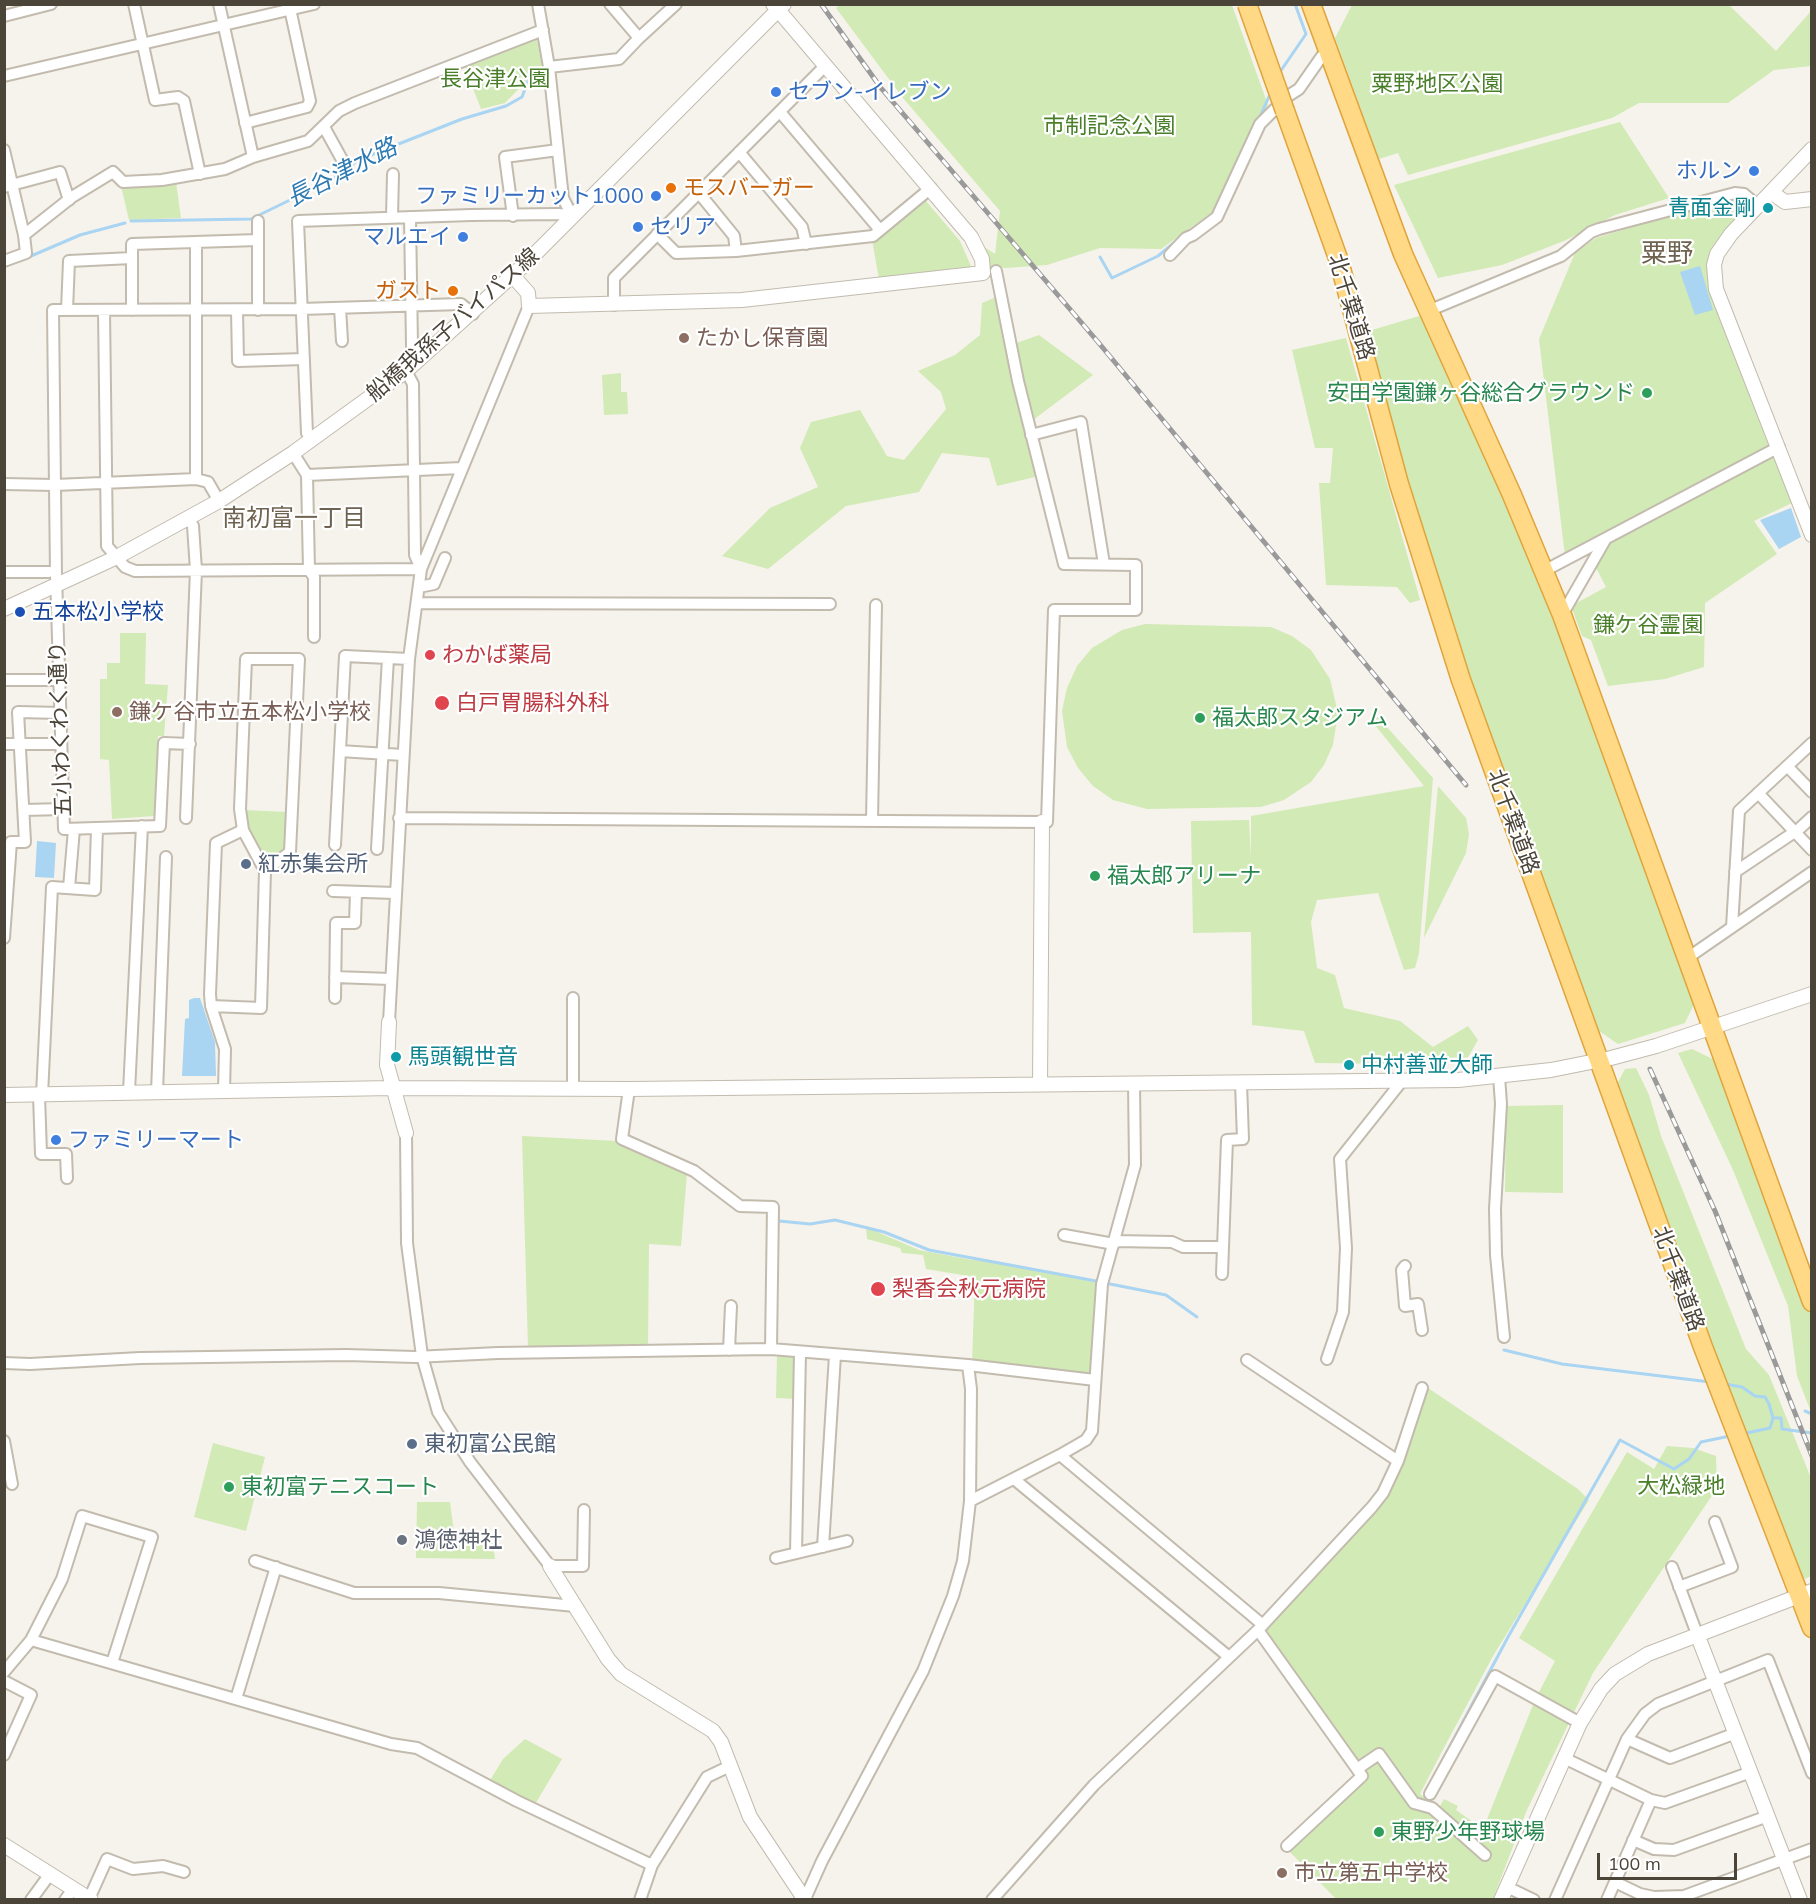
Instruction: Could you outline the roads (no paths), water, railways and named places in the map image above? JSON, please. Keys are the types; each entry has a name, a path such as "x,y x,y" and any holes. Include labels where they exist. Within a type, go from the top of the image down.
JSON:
{"highway":[{"name":"北千葉道路","path":"1247,4 1349,294 1399,484 1440,619 1703,1347 1757,1489 1805,1594 1812,1628"},
{"path":"1311,4 1403,254 1473,404 1562,615 1812,1302"}],"street":[{"path":"4,16 51,4"},
{"path":"134,4 155,100 178,97 184,101 201,174"},
{"path":"219,4 253,157"},
{"path":"4,76 224,25 290,7 314,4"},
{"path":"538,4 549,68 563,198 572,216"},
{"path":"610,4 639,38"},
{"path":"549,68 619,59 676,4"},
{"path":"245,123 307,108 310,101 290,7"},
{"path":"399,818 1047,822 1054,610 1136,610 1136,565 1064,564 1031,435 994,271 982,259 971,237 931,188 778,7"},
{"name":"船橋我孫子バイパス線","path":"4,609 115,558 189,519 293,453 406,371 473,314 513,276 778,7"},
{"path":"24,235 69,200 113,172 123,182 162,180 225,169 253,157 308,141 339,111 355,103 543,30"},
{"path":"1170,255 1186,238 1217,217 1260,124 1288,96 1299,89 1322,56"},
{"path":"614,305 614,278 826,65"},
{"path":"780,112 880,230"},
{"path":"324,127 345,165"},
{"path":"1812,149 1757,205 1722,245 1714,265 1716,289 1812,535"},
{"path":"4,150 8,186 24,235 26,254 4,261"},
{"path":"513,216 505,157 558,150"},
{"path":"740,152 802,227 806,244"},
{"path":"8,186 60,172 69,200"},
{"path":"392,217 393,174"},
{"path":"657,234 676,253 735,251 873,236 931,188"},
{"path":"1771,192 1785,202 1812,199"},
{"path":"699,193 734,236 735,251"},
{"path":"1428,311 1561,256 1591,232 1599,229 1735,193 1743,194 1757,205"},
{"path":"312,440 307,432 298,220 559,214 572,216"},
{"path":"410,217 412,346 420,358"},
{"path":"258,221 258,310"},
{"path":"132,310 132,244 258,240"},
{"path":"196,242 196,479"},
{"path":"132,258 69,261 67,310 258,310 461,304 473,314"},
{"path":"530,306 742,300 994,271"},
{"path":"513,276 528,293 530,306 421,569 409,659 394,893 387,1065 406,1132 407,1243 422,1356 438,1412 454,1441 550,1566 608,1659 621,1674 713,1731 721,1742 750,1817 805,1899"},
{"path":"340,308 342,341"},
{"name":"五小わくわく通り","path":"67,310 53,310 63,809 64,830 74,829 69,888"},
{"path":"104,310 107,546 125,567 135,571 421,569"},
{"path":"237,310 238,361 303,359"},
{"path":"406,371 413,384 415,555 421,569"},
{"path":"1031,435 1081,422 1104,564"},
{"path":"1544,571 1779,447"},
{"path":"293,453 307,476 309,570 314,577 314,637"},
{"path":"307,476 461,468"},
{"path":"4,484 55,485 196,479 208,482 219,501"},
{"path":"186,818 196,570 193,526 189,519"},
{"path":"1562,615 1605,540"},
{"path":"419,587 434,584 446,558"},
{"path":"4,572 50,572"},
{"path":"417,603 830,604"},
{"path":"872,820 876,605"},
{"path":"335,845 345,656 409,659"},
{"path":"377,849 388,658"},
{"path":"211,1006 261,1008 265,871 243,830 240,809 246,659 299,659 290,852 265,871"},
{"path":"4,680 59,680"},
{"path":"4,938 11,842 25,842 22,744 18,741 18,712 60,713"},
{"path":"74,829 160,826 164,743 190,744"},
{"path":"1732,927 1739,811 1812,743"},
{"path":"4,744 61,744"},
{"path":"340,752 403,755"},
{"path":"1787,766 1812,792"},
{"path":"1758,793 1812,850"},
{"path":"24,810 63,809"},
{"path":"1735,872 1812,817"},
{"path":"1040,1084 1042,822"},
{"path":"129,1092 142,826"},
{"path":"67,1178 66,1154 41,1154 41,1095 52,887 95,890 97,828"},
{"path":"224,1091 225,1049 211,1006 216,843 243,830"},
{"path":"157,1092 166,857"},
{"path":"1686,959 1812,872"},
{"path":"333,891 394,893"},
{"path":"335,998 336,923 355,923 356,892"},
{"path":"334,977 390,979"},
{"path":"4,1095 392,1088 629,1089 1402,1081 1499,1076 1599,1060 1812,994"},
{"path":"573,998 573,1088"},
{"path":"1499,1076 1501,1104 1495,1209 1496,1256 1504,1337"},
{"path":"1327,1359 1343,1312 1346,1248 1340,1159 1402,1081"},
{"path":"1222,1274 1227,1140 1243,1139 1241,1083"},
{"path":"970,1501 1060,1455 1086,1440 1092,1431 1102,1284 1135,1165 1134,1084"},
{"path":"629,1089 622,1139 694,1171 740,1206 773,1207 771,1349"},
{"path":"1064,1235 1114,1243 1172,1242 1183,1247 1223,1246"},
{"path":"1405,1266 1402,1270 1405,1306 1418,1304 1422,1330"},
{"path":"729,1350 732,1306"},
{"path":"4,1363 30,1364 140,1358 422,1356 771,1349 968,1365 1095,1380"},
{"path":"796,1553 800,1353"},
{"path":"823,1547 835,1355"},
{"path":"1247,1360 1398,1461"},
{"path":"805,1899 822,1861 937,1640 963,1561 970,1501 971,1389 968,1365"},
{"path":"992,1899 1094,1785 1260,1627 1372,1507 1383,1493 1398,1461 1422,1388"},
{"path":"4,1441 12,1484"},
{"path":"1060,1455 1260,1627 1362,1776 1287,1846"},
{"path":"1014,1479 1229,1657"},
{"path":"550,1566 583,1566 584,1510"},
{"path":"4,1672 31,1640 63,1579 82,1516 152,1537 112,1663"},
{"path":"1679,1587 1732,1567 1715,1522"},
{"path":"776,1558 847,1541"},
{"path":"255,1561 354,1593 439,1593 575,1606"},
{"path":"236,1699 276,1567"},
{"path":"1672,1568 1800,1899"},
{"path":"1534,1899 1504,1893 1580,1723 1601,1689 1615,1674 1648,1654 1805,1594"},
{"path":"31,1640 391,1744 417,1748 517,1801 652,1865"},
{"path":"1555,1899 1627,1739 1645,1714 1658,1704 1768,1660 1812,1773"},
{"path":"1430,1794 1495,1676 1580,1723"},
{"path":"4,1681 32,1695 4,1755"},
{"path":"1627,1739 1670,1758 1736,1733"},
{"path":"1357,1769 1379,1754 1414,1803 1432,1808 1485,1855"},
{"path":"1564,1758 1651,1800 1665,1803 1751,1772"},
{"path":"640,1899 652,1865 707,1777 730,1766"},
{"path":"1607,1899 1651,1800"},
{"path":"1633,1840 1654,1849 1674,1850 1768,1816"},
{"path":"4,1845 50,1874 69,1894 90,1899 107,1859 133,1869 163,1866 184,1872"},
{"path":"1615,1882 1640,1894 1684,1896 1812,1849"},
{"path":"31,1899 50,1874"}],"water":[{"path":"1700,266 1713,310 1695,315 1680,272"},
{"path":"1791,508 1801,537 1779,549 1760,520"},
{"path":"37,841 56,843 54,878 35,877"},
{"path":"200,998 215,1042 216,1076 182,1076 185,1019 189,1018 189,1000"}],"waterway":[{"path":"1280,72 1306,34 1295,4"},
{"name":"長谷津水路","path":"131,221 251,219 333,179 358,160 462,119 506,106 522,97 528,81 535,75"},
{"path":"1259,119 1271,92"},
{"name":"長谷津水路","path":"31,256 80,235 125,223"},
{"path":"1100,257 1112,278 1158,256 1187,232"},
{"path":"779,1221 810,1224 835,1220 884,1232 929,1250 1096,1281"},
{"path":"1110,1284 1166,1295 1197,1317"},
{"path":"1504,1350 1562,1364 1710,1382"},
{"path":"1725,1384 1742,1387 1755,1396 1765,1397 1769,1404 1773,1418 1770,1428 1742,1434"},
{"path":"1805,1411 1812,1414"},
{"path":"1773,1418 1781,1418 1782,1429 1812,1433"},
{"path":"1440,1765 1508,1637 1620,1440 1674,1469 1689,1459 1701,1442 1730,1436"}],"railway":[{"path":"821,4 881,88 1098,342 1466,785"},
{"path":"1650,1069 1715,1211 1812,1456"}],"place":[{"name":"セブン-イレブン","path":"776,92"},
{"name":"ホルン","path":"1754,171"},
{"name":"モスバーガー","path":"671,188"},
{"name":"ファミリーカット1000","path":"656,196"},
{"name":"青面金剛","path":"1768,208"},
{"name":"セリア","path":"638,227"},
{"name":"マルエイ","path":"463,237"},
{"name":"ガスト","path":"453,291"},
{"name":"たかし保育園","path":"684,338"},
{"name":"安田学園鎌ヶ谷総合グラウンド","path":"1647,393"},
{"name":"五本松小学校","path":"20,612"},
{"name":"わかば薬局","path":"430,655"},
{"name":"白戸胃腸科外科","path":"442,703"},
{"name":"鎌ケ谷市立五本松小学校","path":"117,712"},
{"name":"福太郎スタジアム","path":"1200,718"},
{"name":"紅赤集会所","path":"246,864"},
{"name":"福太郎アリーナ","path":"1095,876"},
{"name":"馬頭観世音","path":"396,1057"},
{"name":"中村善並大師","path":"1349,1065"},
{"name":"ファミリーマート","path":"56,1140"},
{"name":"梨香会秋元病院","path":"878,1289"},
{"name":"東初富公民館","path":"412,1444"},
{"name":"東初富テニスコート","path":"229,1487"},
{"name":"鴻徳神社","path":"402,1540"},
{"name":"東野少年野球場","path":"1379,1832"},
{"name":"市立第五中学校","path":"1282,1873"}],"district":[{"name":"粟野","path":"1667,254"},
{"name":"南初富一丁目","path":"294,519"}],"park label":[{"name":"長谷津公園","path":"495,79"},
{"name":"粟野地区公園","path":"1437,84"},
{"name":"市制記念公園","path":"1109,126"},
{"name":"鎌ケ谷霊園","path":"1648,625"},
{"name":"大松緑地","path":"1681,1486"}]}
